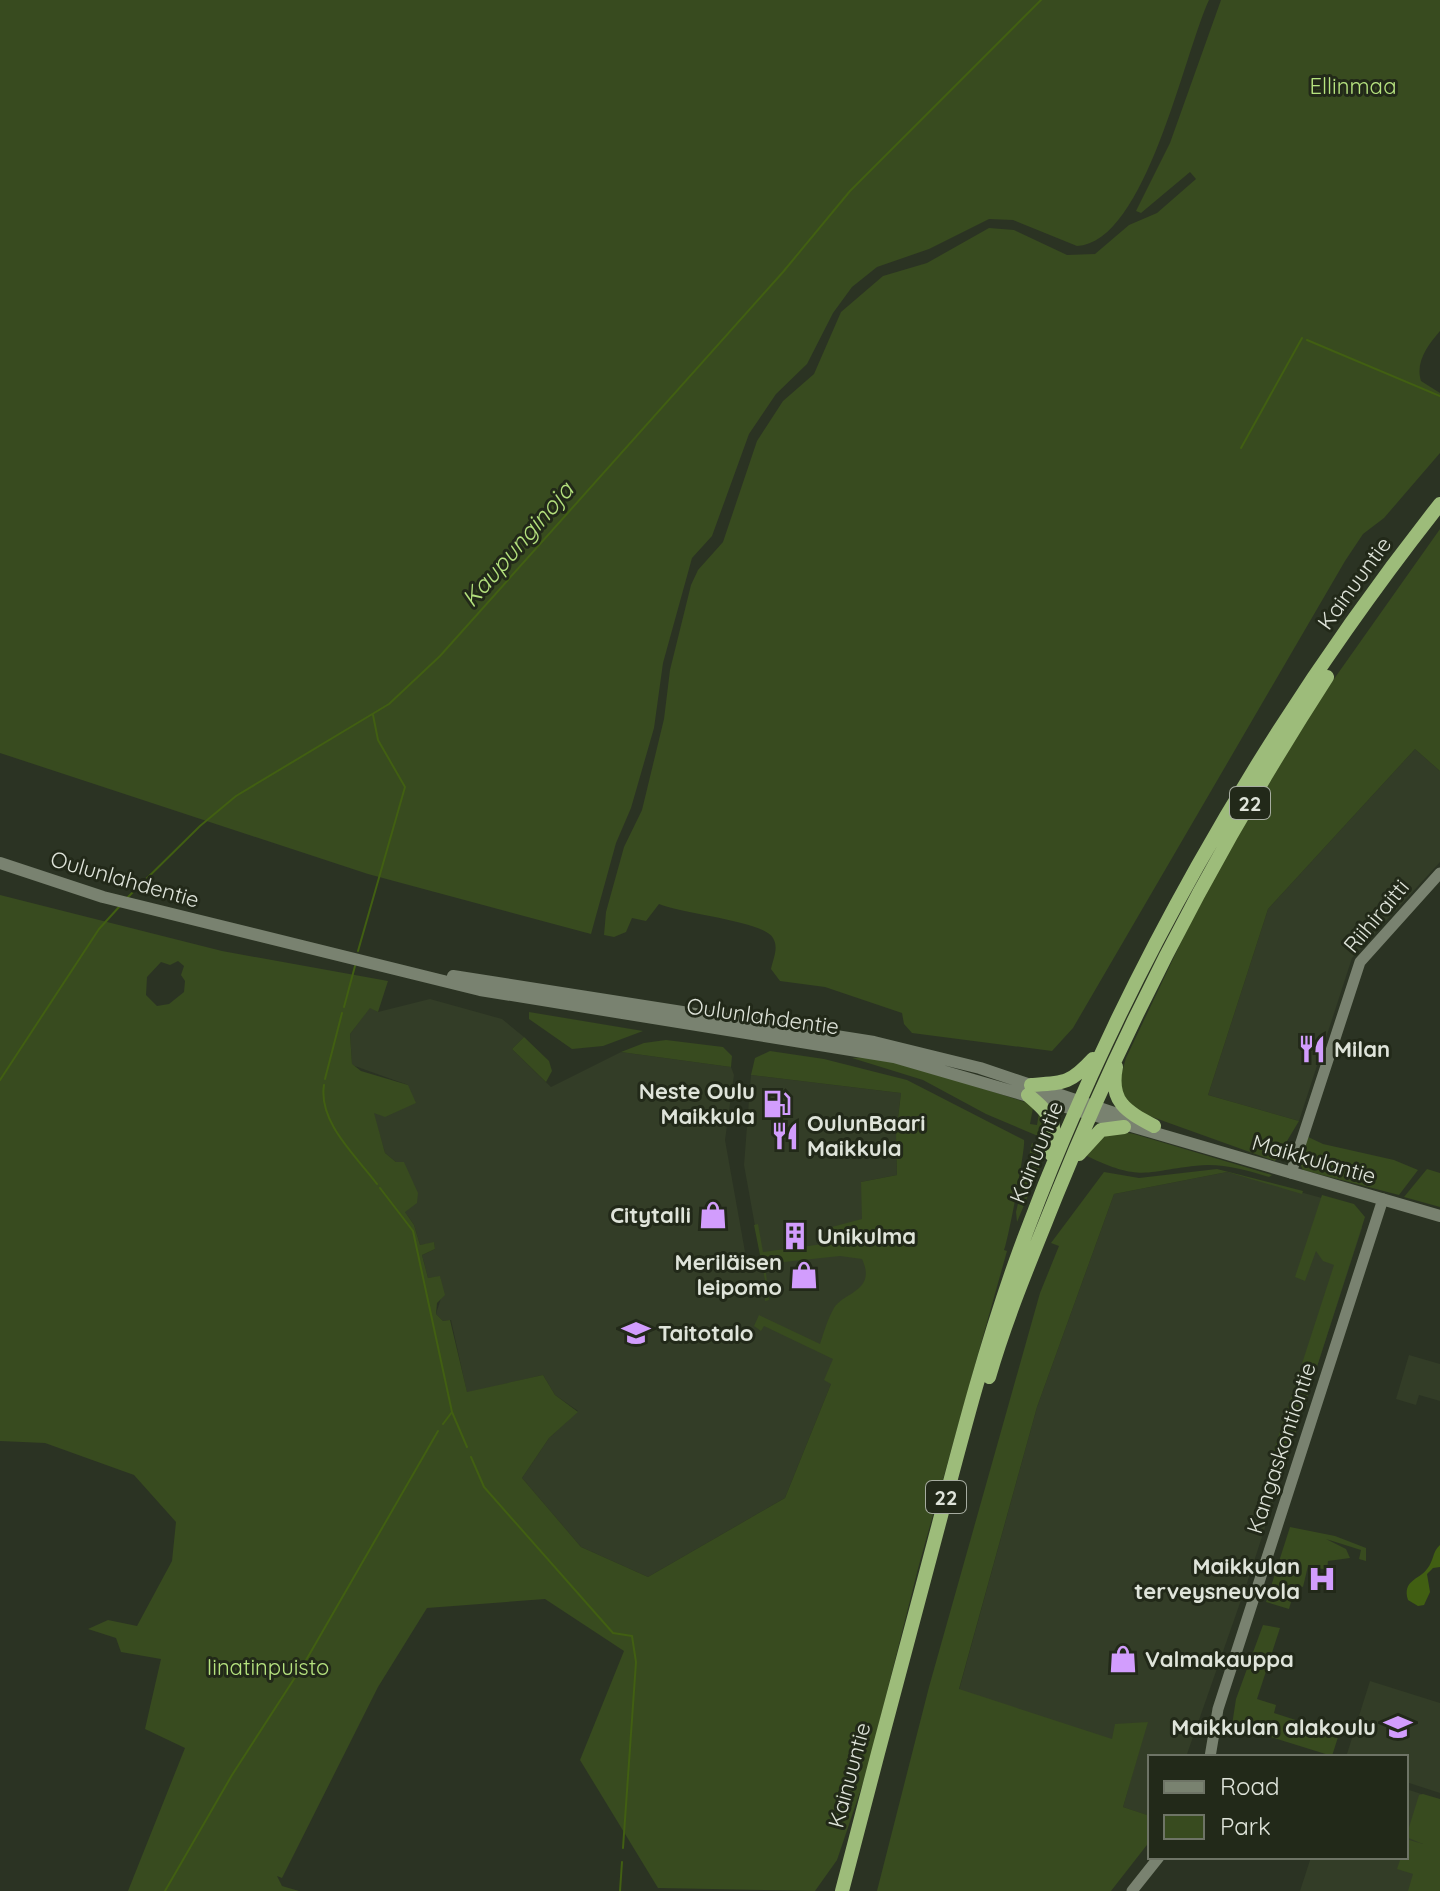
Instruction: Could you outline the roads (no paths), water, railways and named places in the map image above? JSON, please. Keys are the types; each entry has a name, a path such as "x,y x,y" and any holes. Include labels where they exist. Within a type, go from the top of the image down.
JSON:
{"highway":[{"name":"Kainuuntie","path":"851,1891 983,1396 1065,1174 1102,1050 1162,931 1292,712 1440,504"},
{"name":"Kainuuntie","path":"842,1891 958,1448 1014,1265 1042,1193 1118,1053 1207,874 1301,717 1365,621 1440,519"},
{"path":"1042,1193 1055,1124 1049,1111 1030,1090 1079,1076 1102,1050"},
{"path":"1118,1053 1113,1081 1117,1101 1154,1126"},
{"path":"1065,1174 1101,1130 1124,1127"}],"main road":[{"name":"Oulunlahdentie","path":"0,863 103,897 426,974 481,979 874,1042 1085,1109"},
{"name":"Maikkulantie","path":"1085,1109 1154,1126 1177,1140"},
{"name":"Maikkulantie","path":"1085,1109 1124,1127 1440,1216"}],"street":[{"name":"Riihiraitti","path":"1291,1173 1356,970 1364,956 1440,873"},
{"name":"Kangaskontiontie","path":"1210,1755 1218,1709 1383,1199"},
{"path":"1132,1891 1157,1859"}],"waterway":[{"name":"Kaupunginoja","path":"126,899 200,826 236,796 389,704 440,656 783,272 850,191 1041,0"},
{"path":"1241,448 1302,338"},
{"path":"1307,340 1440,396"},
{"path":"358,951 405,787 378,740 373,715"},
{"name":"Kaupunginoja","path":"0,1080 99,929 119,907"},
{"path":"344,1007 355,966"},
{"path":"325,1079 342,1013"},
{"path":"324,1085 324,1099 333,1125 377,1184"},
{"path":"380,1188 413,1231 452,1412 443,1424"},
{"path":"452,1412 467,1447"},
{"path":"165,1891 232,1775 305,1662 438,1431"},
{"path":"471,1457 484,1487 613,1633 632,1636 636,1662 623,1848"},
{"path":"620,1891 622,1862"}],"place":[{"name":"Milan","path":"1312,1049"},
{"name":"Neste Oulu Maikkula","path":"777,1104"},
{"name":"OulunBaari Maikkula","path":"785,1136"},
{"name":"Citytalli","path":"713,1215"},
{"name":"Unikulma","path":"795,1236"},
{"name":"Meriläisen leipomo","path":"804,1275"},
{"name":"Taitotalo","path":"636,1333"},
{"name":"Maikkulan terveysneuvola","path":"1322,1579"},
{"name":"Valmakauppa","path":"1123,1659"},
{"name":"Maikkulan alakoulu","path":"1398,1727"}],"park label":[{"name":"Ellinmaa","path":"1353,86"},
{"name":"Iinatinpuisto","path":"268,1667"}]}
